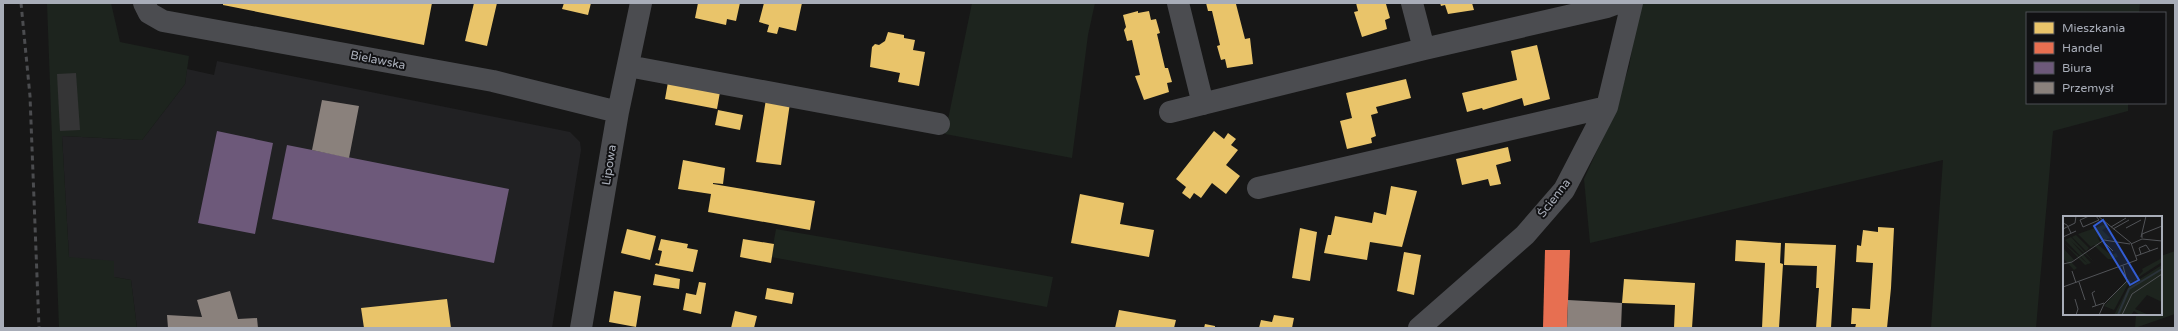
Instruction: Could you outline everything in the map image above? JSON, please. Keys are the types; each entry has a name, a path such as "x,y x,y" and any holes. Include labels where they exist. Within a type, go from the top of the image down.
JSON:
{"street":[{"name":"Bielawska","path":"144,3 149,12 163,21 493,81 618,112"},
{"name":"Lipowa","path":"581,328 618,112 641,3"},
{"path":"1178,3 1203,104"},
{"path":"1412,3 1424,49"},
{"path":"1170,112 1424,49 1608,7 1618,3"},
{"name":"Ścienna","path":"1419,328 1525,235 1559,195 1585,151 1607,107 1632,3"},
{"path":"628,66 939,124"},
{"path":"1258,188 1607,107"}],"shaded area":[{"path":"47,3 111,3 120,42 189,56 185,84 142,140 62,136 69,257 114,261 114,277 131,280 137,328 59,328"},
{"path":"972,3 1095,3 1088,35 1072,158 945,134"},
{"path":"1640,3 2140,3 2139,12 2026,12 2026,104 2128,104 2128,111 2053,131 2036,328 1931,328 1943,160 1590,243 1584,179 1612,118 1629,67"},
{"path":"217,61 570,132 580,142 581,150 552,328 137,328 131,280 114,277 69,257 62,136 142,140 185,84 187,69 214,75"},
{"path":"776,229 1053,277 1047,307 771,257"},
{"path":"2175,251 2175,314 2135,328 2136,315 2162,315 2162,256"}],"building: Mieszkania":[{"path":"223,3 432,3 424,45 223,5"},
{"path":"474,3 497,3 487,46 465,41"},
{"path":"564,3 591,3 588,15 562,9"},
{"path":"698,3 740,3 736,21 727,19 726,25 695,18"},
{"path":"764,3 802,3 796,31 779,27 777,34 767,32 769,25 759,22"},
{"path":"1206,3 1239,3 1236,4 1245,39 1250,38 1253,64 1227,68 1225,59 1221,60 1217,46 1220,45 1212,11 1208,11"},
{"path":"1356,3 1386,4 1390,18 1385,20 1387,29 1362,37 1354,12 1358,11"},
{"path":"1440,3 1472,3 1474,10 1448,14 1445,5 1441,6"},
{"path":"1138,11 1138,13 1149,11 1151,20 1156,19 1160,33 1157,34 1165,68 1168,68 1172,82 1167,83 1169,92 1144,100 1135,76 1140,75 1132,40 1127,41 1124,30 1126,27 1123,15"},
{"path":"888,32 904,35 904,38 915,40 913,50 925,52 919,86 898,82 900,73 870,67 872,47 875,44 879,45 885,41"},
{"path":"1537,45 1550,99 1524,106 1522,98 1483,110 1482,108 1467,112 1462,93 1517,80 1511,51"},
{"path":"1406,79 1411,98 1376,107 1378,113 1371,115 1376,136 1371,138 1372,143 1347,149 1340,121 1352,118 1346,93"},
{"path":"668,82 720,92 717,109 665,99"},
{"path":"766,99 790,103 781,165 756,162"},
{"path":"718,110 743,115 740,130 715,125"},
{"path":"1214,131 1224,139 1228,133 1236,139 1231,145 1238,150 1226,165 1240,176 1226,194 1212,183 1201,198 1194,193 1190,199 1182,193 1186,187 1176,179"},
{"path":"1508,147 1511,161 1496,165 1501,184 1490,186 1488,179 1462,185 1456,159"},
{"path":"683,160 725,168 723,184 713,184 815,201 810,230 708,212 711,194 678,189"},
{"path":"1391,186 1417,191 1402,247 1370,242 1367,260 1324,253 1328,235 1331,235 1335,216 1372,223 1374,212 1386,215"},
{"path":"1080,194 1124,203 1120,224 1154,230 1149,257 1071,243"},
{"path":"1878,227 1894,228 1887,328 1855,328 1856,324 1851,324 1852,308 1870,309 1873,263 1856,262 1857,245 1861,246 1863,230 1878,232"},
{"path":"1300,228 1317,232 1310,281 1292,278"},
{"path":"627,229 656,236 650,260 621,253"},
{"path":"661,239 688,244 687,248 698,250 693,272 655,265 656,263 659,264 662,251 658,250"},
{"path":"743,239 774,244 771,263 740,257"},
{"path":"1736,240 1781,243 1780,263 1783,264 1779,328 1762,328 1765,263 1735,261"},
{"path":"1785,243 1836,245 1831,328 1816,328 1819,288 1816,288 1817,266 1784,265"},
{"path":"1404,252 1421,255 1414,295 1397,291"},
{"path":"655,274 680,279 679,289 653,285"},
{"path":"1624,279 1695,283 1692,328 1674,328 1675,305 1622,303"},
{"path":"699,282 706,283 701,314 683,310 686,293 696,295"},
{"path":"767,288 794,293 792,304 765,299"},
{"path":"614,291 641,296 636,327 609,322"},
{"path":"447,299 451,328 364,328 361,308"},
{"path":"1119,310 1176,320 1174,328 1115,328"},
{"path":"735,311 757,316 754,328 731,328"},
{"path":"1274,315 1294,318 1292,328 1259,328 1261,320 1272,322"},
{"path":"1205,324 1215,326 1215,328 1204,328"}],"building: Handel":[{"path":"1545,250 1570,250 1567,328 1543,328"}],"building: Biura":[{"path":"217,131 273,143 255,234 198,223"},
{"path":"287,145 509,189 494,263 272,219"}],"building: Przemysł":[{"path":"322,100 359,106 349,158 312,150"},
{"path":"230,291 238,319 257,318 258,328 168,328 167,315 202,317 197,300"},
{"path":"1568,300 1622,303 1621,328 1567,328"}],"building: Inne":[{"path":"76,73 80,130 60,131 57,74"}],"railway":[{"path":"21,3 30,96 39,328"}]}
